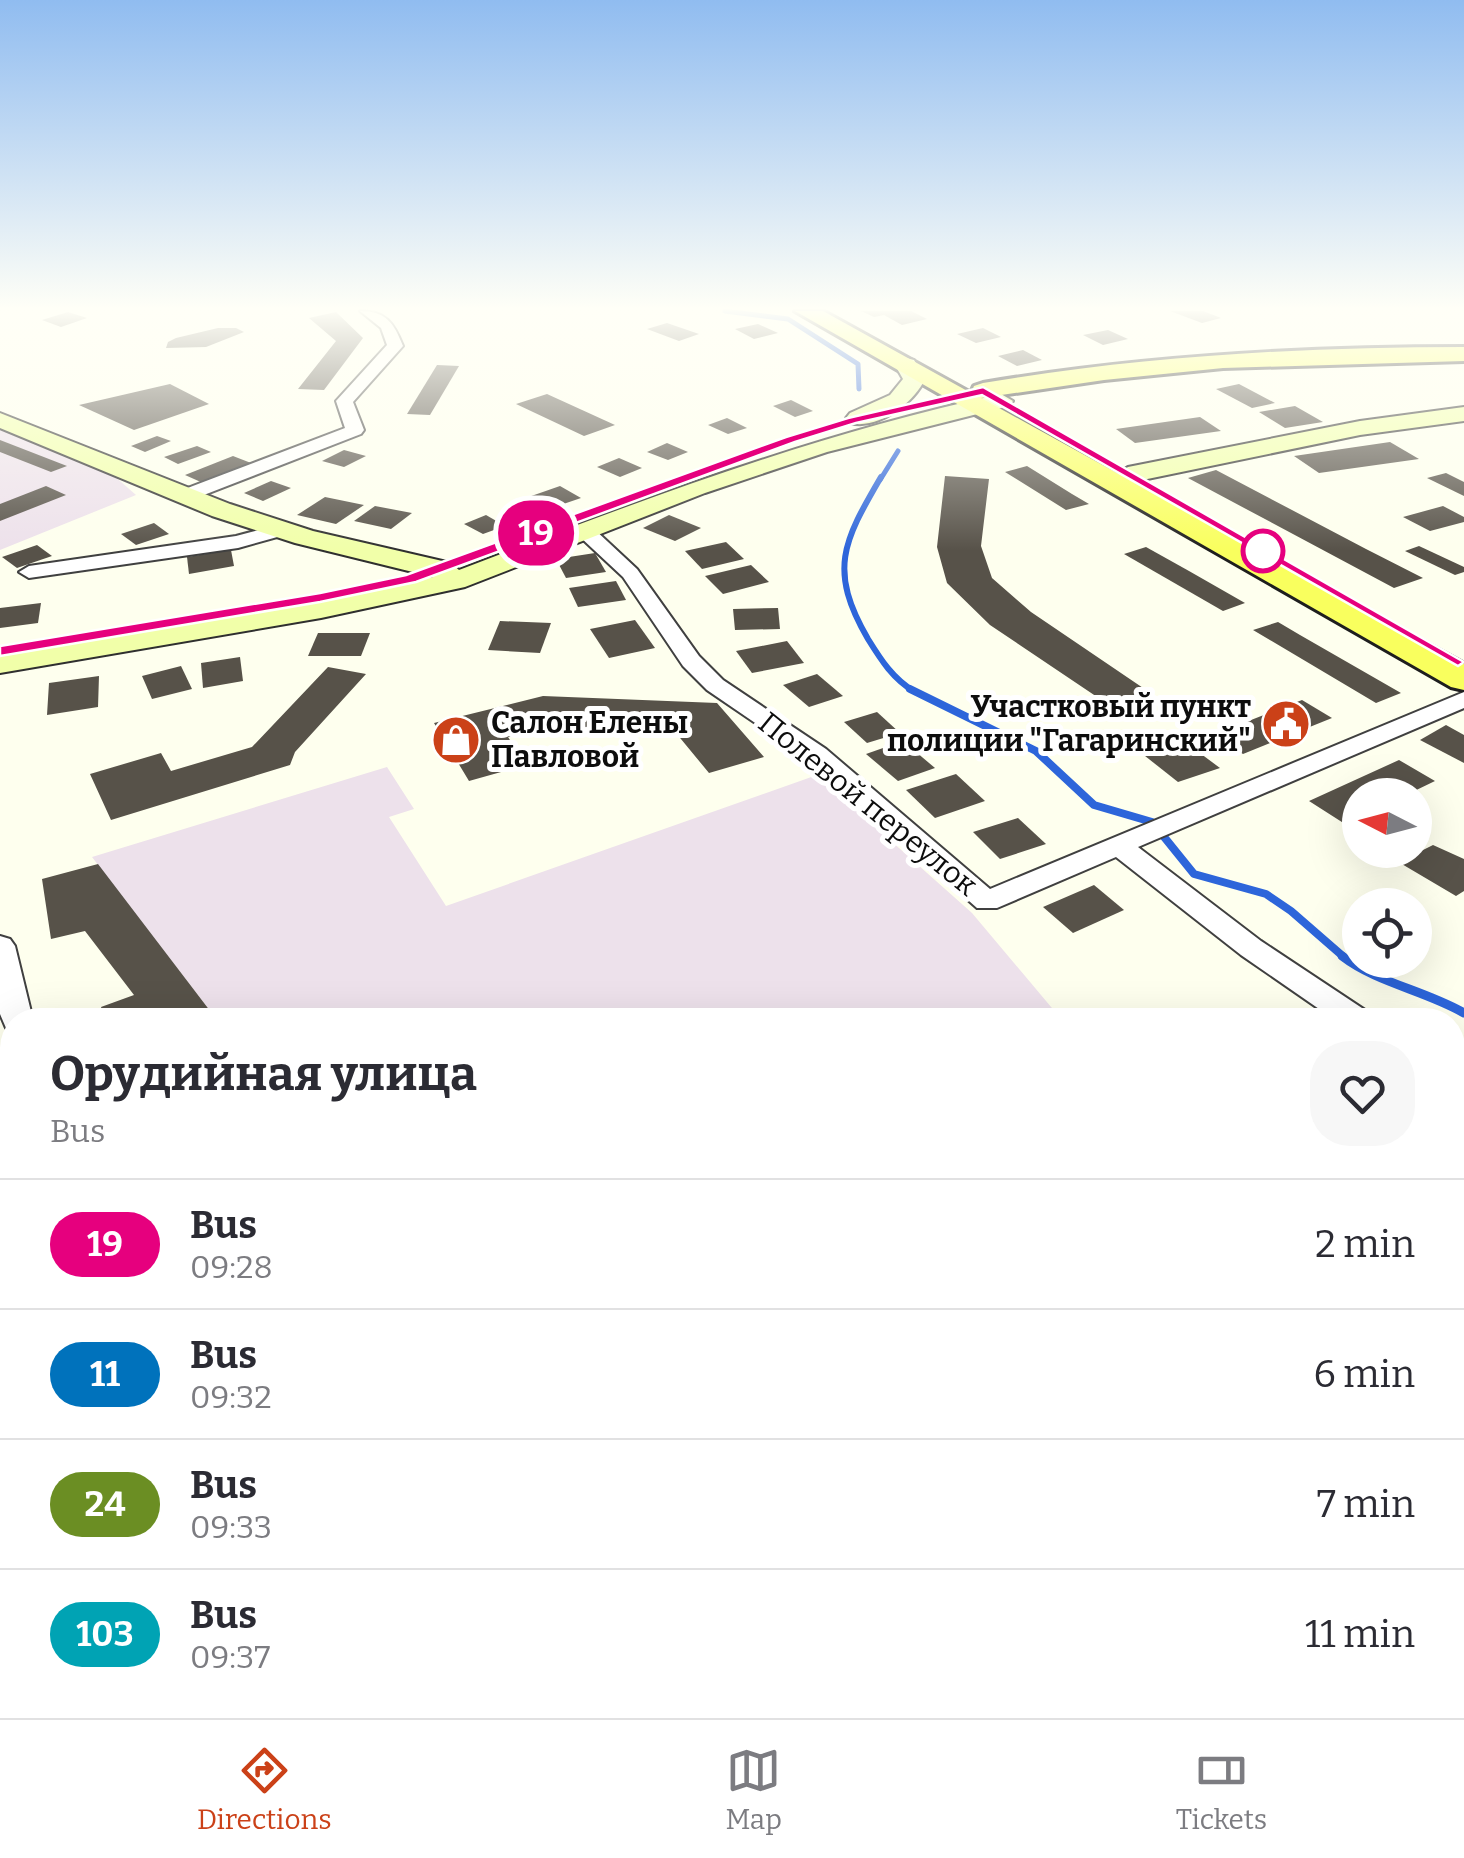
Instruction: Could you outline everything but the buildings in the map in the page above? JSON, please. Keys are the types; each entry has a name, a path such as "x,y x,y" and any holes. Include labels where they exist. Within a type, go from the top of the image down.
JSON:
{"main road":[{"path":"0,664 336,607 448,575 586,532 860,426 910,391"},
{"path":"969,391 1062,429 1464,679"},
{"path":"0,651 448,575 674,480 860,426 1005,391"},
{"path":"981,398 1034,391"},
{"path":"1062,429 1086,391"},
{"path":"1128,475 1282,442 1464,414"},
{"path":"0,420 184,496 280,530 448,575"},
{"path":"860,426 1062,429 1128,475 1464,662"}],"street":[{"path":"184,496 355,430 344,402 354,391"},
{"path":"29,572 238,542 280,530"},
{"name":"Полевой переулок","path":"586,532 630,572 690,661 715,685 816,754 988,901 1129,839"},
{"path":"1339,1008 1251,948 1129,839 1464,699"},
{"path":"0,946 14,1008"}],"shaded area":[{"path":"0,430 112,474 136,495 0,550"},
{"path":"387,767 414,809 389,817 446,906 817,775 972,913 1052,1008 208,1008 92,857"}],"waterway":[{"path":"880,480 898,451"},
{"path":"881,477 850,539 845,575 848,594 868,639 894,675 911,689"},
{"path":"911,689 1036,751 1094,805 1152,822 1194,874 1266,894 1342,955"},
{"path":"911,689 915,692"},
{"path":"1383,978 1454,1008"}],"bus line":[{"name":"19","path":"0,651 320,598 441,570 790,439 853,420 982,391"},
{"name":"19","path":"983,391 1464,662"}],"place":[{"name":"Участковый пункт полиции \"Гагаринский\"","path":"1286,724"},
{"name":"Салон Елены Павловой","path":"456,740"}]}
